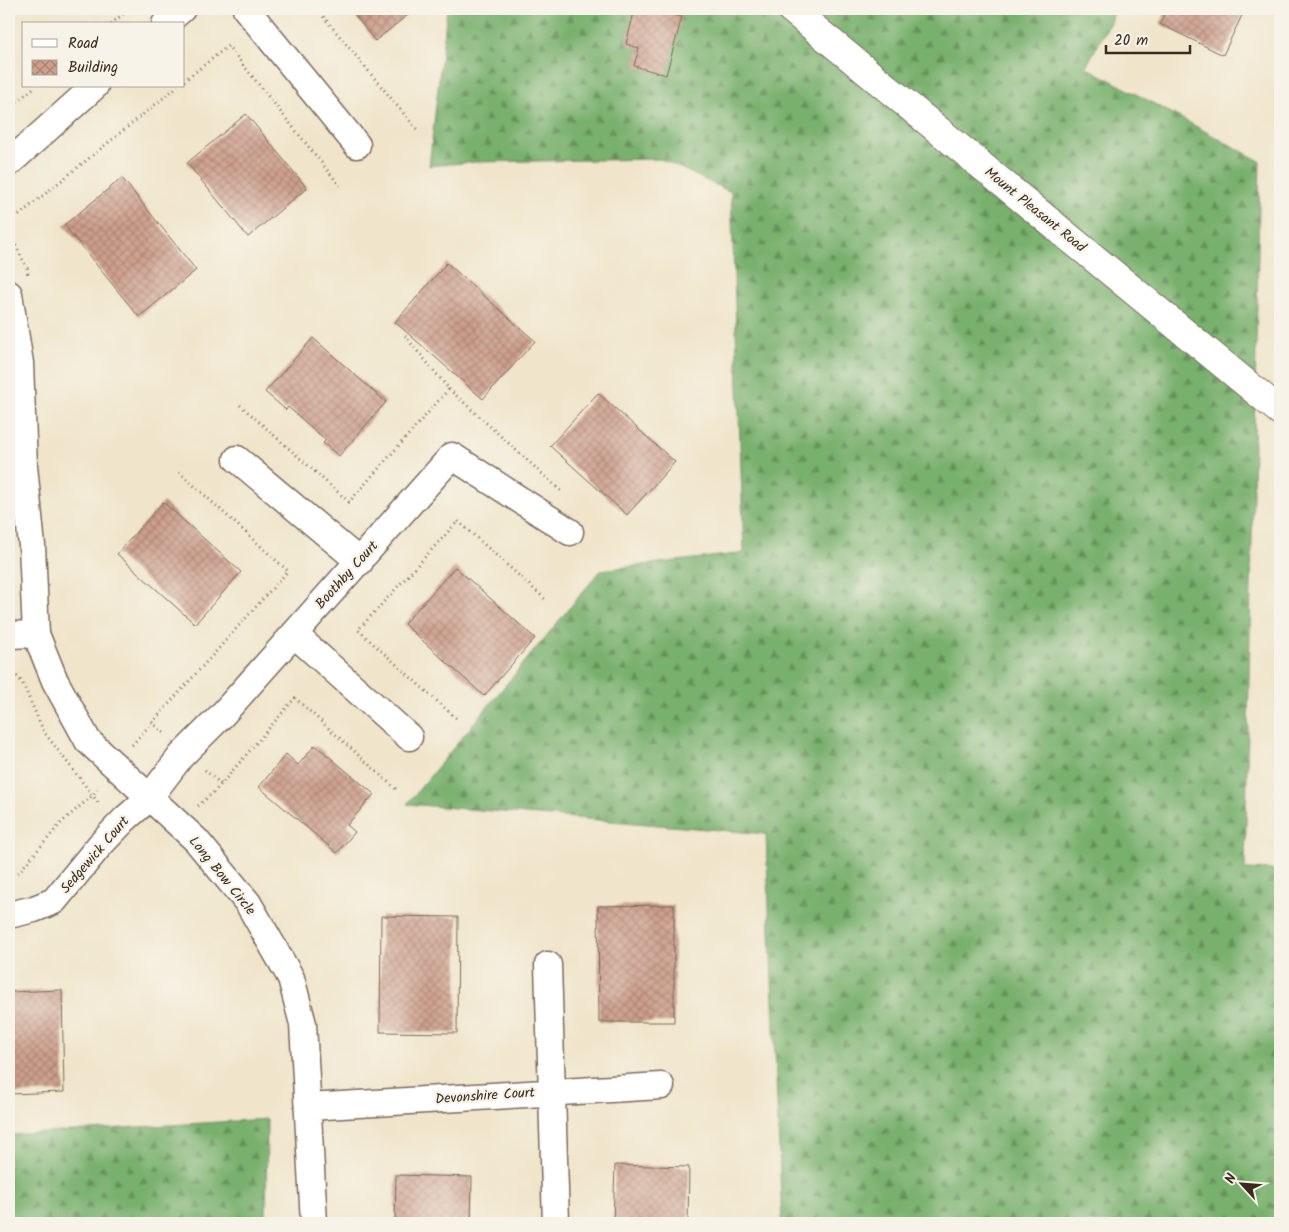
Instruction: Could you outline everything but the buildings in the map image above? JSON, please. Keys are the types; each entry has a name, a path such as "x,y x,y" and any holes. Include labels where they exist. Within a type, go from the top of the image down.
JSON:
{"street":[{"path":"167,22 182,9"},
{"path":"246,9 357,144"},
{"name":"Mount Pleasant Road","path":"791,9 1280,411"},
{"path":"9,163 93,88"},
{"name":"Long Bow Circle","path":"9,294 20,363 24,466 32,546 36,634 55,681 88,741 196,840 248,903 290,978 303,1024 314,1223"},
{"name":"Boothby Court","path":"149,798 181,756 222,715 360,562 452,456 570,532"},
{"path":"237,459 360,562"},
{"path":"9,635 36,634"},
{"path":"294,634 409,737"},
{"name":"Sedgewick Court","path":"9,915 34,909 54,901 100,846 125,819 149,798"},
{"path":"548,965 556,1223"},
{"name":"Devonshire Court","path":"308,1107 661,1086"}],"path":[{"path":"113,22 129,9"},
{"path":"317,9 418,132"},
{"path":"185,80 228,46 340,186"},
{"path":"9,108 34,88"},
{"path":"9,218 19,215 176,88"},
{"path":"9,232 27,268 29,278"},
{"path":"405,336 449,390 563,493"},
{"path":"240,405 349,502 449,390"},
{"path":"128,750 288,571 178,471"},
{"path":"456,718 358,630 458,521 545,599"},
{"path":"178,824 216,790 295,698 396,789"},
{"path":"18,873 62,822 93,795 105,780"}],"green space":[{"path":"447,9 874,9 877,11 879,9 1117,9 1086,67 1260,161 1245,869 1280,870 1280,1223 782,1223 766,834 407,804 601,570 744,553 731,192 661,159 474,162 429,166"},
{"path":"267,1119 266,1223 9,1223 9,1135"}]}
